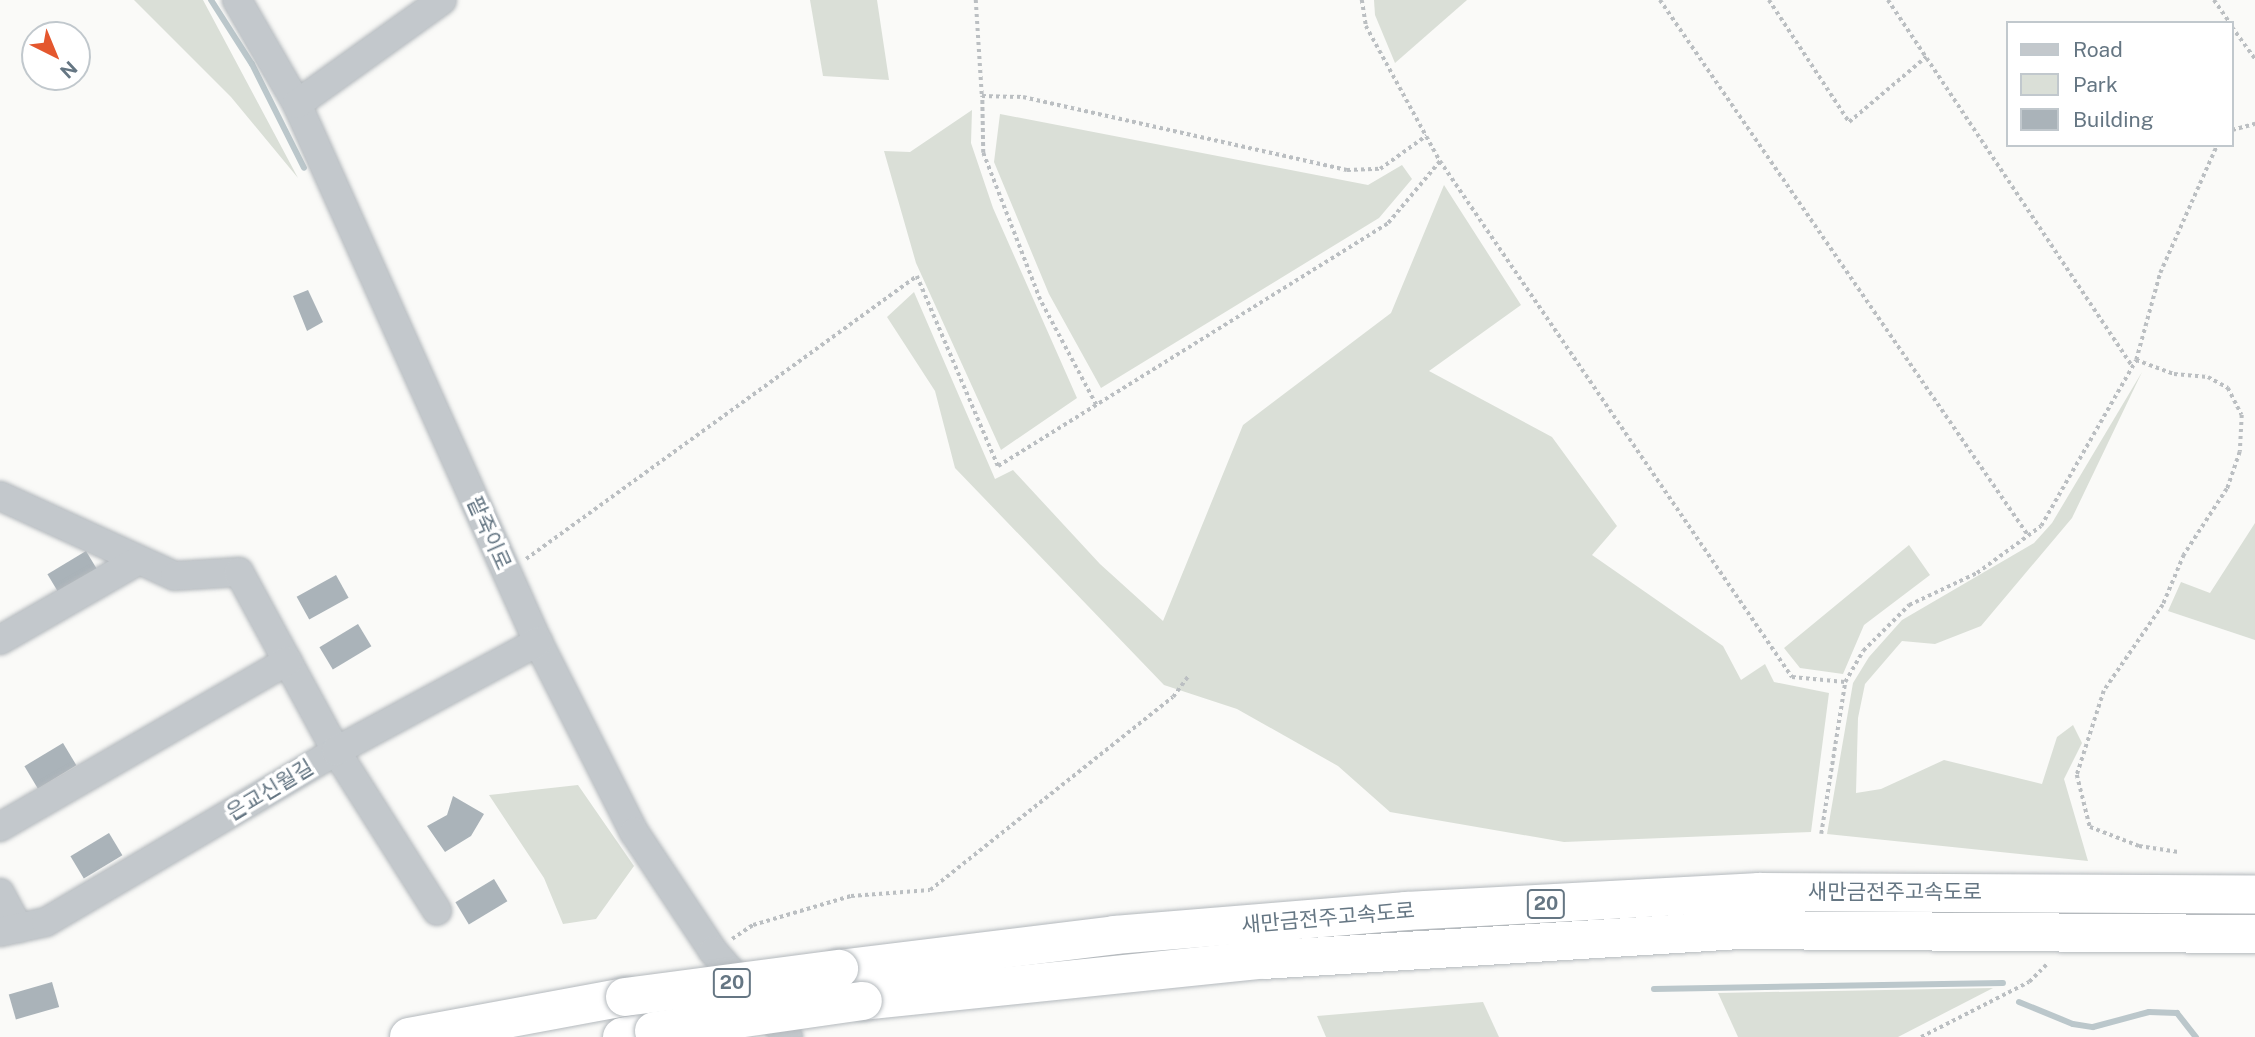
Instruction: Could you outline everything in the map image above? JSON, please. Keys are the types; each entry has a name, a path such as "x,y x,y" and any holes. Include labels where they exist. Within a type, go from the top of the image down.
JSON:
{"highway":[{"name":"새만금전주고속도로","path":"409,1037 625,997 839,969 1115,935 1406,911 1759,892 2255,895"},
{"name":"새만금전주고속도로","path":"638,1034 863,1001 1263,960 1740,930 2255,934"}],"street":[{"name":"팥죽이로","path":"237,0 297,104 538,642 634,832 713,951 788,1037"},
{"path":"297,104 442,0"},
{"path":"0,496 175,576 239,572 336,751 437,911"},
{"path":"0,640 139,560"},
{"name":"은교신월길","path":"10,930 46,922 336,751 538,642"},
{"path":"0,827 287,661"},
{"path":"0,893 10,930"}],"path":[{"path":"976,0 983,153 1040,300 1096,405"},
{"path":"1363,0 1366,26 1440,161 1792,677 1845,682"},
{"path":"1660,0 2028,536"},
{"path":"1769,0 1849,122 1926,57"},
{"path":"1888,0 2132,366"},
{"path":"2214,0 2228,21"},
{"path":"2234,29 2255,59"},
{"path":"982,96 1023,97 1347,170 1380,169 1426,136"},
{"path":"2234,129 2255,124"},
{"path":"1821,834 1845,682 1863,651 1909,605 1977,573 2041,526 2136,360 2160,273 2216,147"},
{"path":"508,573 917,276 998,466 1388,223 1440,161"},
{"path":"2136,360 2174,374 2208,377 2228,388 2242,415 2240,452 2227,489 2184,555 2163,605 2104,691 2077,775 2090,827 2139,846 2179,852"},
{"path":"713,951 753,925 852,896 930,890 1173,697 1189,675"},
{"path":"1921,1037 2029,982 2048,963"}],"green space":[{"path":"134,0 203,0 298,178 231,97"},
{"path":"810,0 877,0 889,80 823,76"},
{"path":"1374,0 1467,0 1395,63 1375,15"},
{"path":"972,110 971,143 993,208 1077,398 1001,450 916,263 884,151 910,152"},
{"path":"1000,114 1368,185 1402,165 1412,179 1379,218 1101,388 1049,294 994,162"},
{"path":"1444,185 1521,305 1429,371 1552,437 1617,526 1592,555 1723,646 1741,680 1765,664 1774,682 1829,693 1811,832 1564,842 1390,812 1338,766 1237,709 1164,685 955,468 935,391 887,317 914,292 995,479 1013,470 1100,564 1163,621 1243,425 1391,313"},
{"path":"2142,372 2072,518 1981,626 1935,644 1902,641 1865,684 1858,718 1856,793 1881,789 1944,760 2042,784 2057,737 2073,725 2082,743 2064,779 2088,861 1827,834 1853,683 1869,657 1902,620 2034,543 2052,523"},
{"path":"2255,523 2255,640 2168,611 2181,582 2210,593"},
{"path":"1909,545 1930,575 1864,625 1843,674 1800,668 1784,648"},
{"path":"578,785 634,866 596,919 563,924 544,878 489,795"},
{"path":"1993,988 1898,1037 1738,1037 1718,993"},
{"path":"1483,1002 1499,1037 1326,1037 1317,1016"}],"building":[{"path":"308,290 323,322 307,331 293,296"},
{"path":"86,551 99,573 61,596 47,574"},
{"path":"336,575 349,598 309,620 297,597"},
{"path":"358,624 371,646 333,669 319,647"},
{"path":"63,743 76,765 38,788 24,766"},
{"path":"453,796 484,814 471,836 445,852 427,826 447,815"},
{"path":"109,833 122,855 84,878 70,856"},
{"path":"494,879 507,901 469,924 455,902"},
{"path":"52,982 59,1007 16,1019 9,994"}],"waterway":[{"path":"211,0 252,64 304,168"},
{"path":"1654,989 2003,983"},
{"path":"2019,1002 2073,1024 2093,1027 2149,1012 2177,1013 2196,1037"}]}
